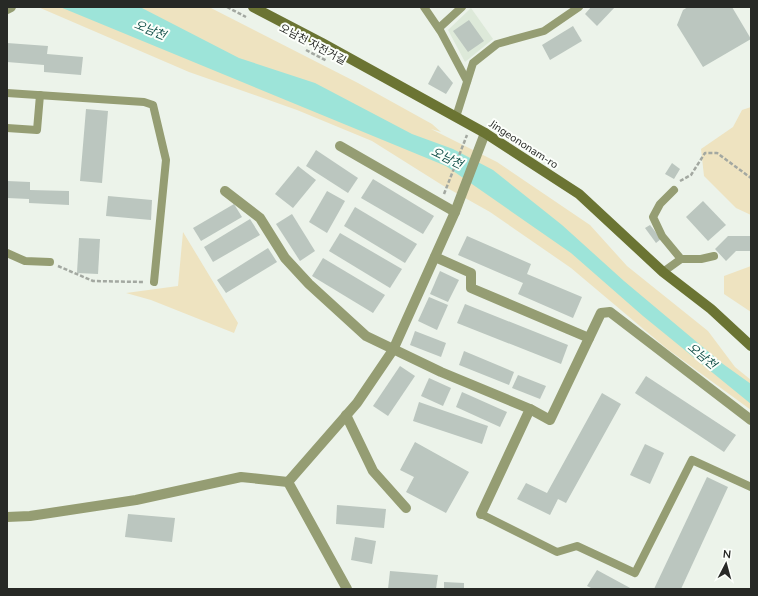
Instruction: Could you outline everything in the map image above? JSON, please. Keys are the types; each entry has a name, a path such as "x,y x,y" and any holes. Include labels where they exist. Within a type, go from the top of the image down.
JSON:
{"main road":[{"name":"Jingeononam-ro","path":"253,7 322,43 485,133 579,194 663,272 712,309 751,346"}],"street":[{"path":"288,482 357,403 393,350 455,212 480,150 485,133"},
{"path":"340,146 455,212"},
{"path":"225,191 260,218 285,258 309,284 366,336 393,350 530,409 550,420 601,313 610,312 751,420"},
{"path":"435,257 471,273 471,288 589,338"},
{"path":"481,514 530,409"},
{"path":"346,415 374,471 406,508"},
{"path":"7,517 30,516 136,500 241,477 288,482"},
{"path":"288,482 347,589"}],"lane":[{"path":"424,7 439,28 467,81"},
{"path":"439,28 462,7"},
{"path":"456,117 473,63 497,44 544,31 579,7"},
{"path":"7,93 144,102 153,105 166,160 154,282"},
{"path":"7,128 37,130 40,95"},
{"path":"674,190 660,204 653,217 662,236 681,259"},
{"path":"7,253 25,261 50,262"},
{"path":"663,272 681,259 701,259 714,256"},
{"path":"481,514 557,552 577,546 635,573 692,460 751,487"}],"path":[{"path":"227,7 247,18"},
{"name":"오남천 자전거길","path":"302,48 330,63"},
{"path":"440,204 465,141"},
{"path":"674,190 681,181 691,175 705,153 717,153 751,178"},
{"path":"50,262 93,281 154,282"}],"shaded area":[{"path":"38,7 209,7 358,83 432,124 441,132 431,129 497,162 590,225 627,266 708,331 735,367 751,380 751,410 666,348 571,268 490,212 442,185 372,141 297,110 189,72"},
{"path":"471,8 493,39 465,62 448,30"},
{"path":"751,107 751,215 736,208 704,176 701,149 733,127 742,110"},
{"path":"183,232 238,323 234,333 151,300 126,293 178,286"},
{"path":"751,266 751,312 724,294 724,276"}],"water":[{"name":"오남천","path":"60,7 140,7 239,58 315,83 412,134 453,149 493,170 562,225 624,281 723,364 751,384 751,404 643,316 571,253 446,166"}],"building":[{"path":"591,7 615,7 597,26 585,14"},
{"path":"688,7 732,7 751,39 703,67 677,25 683,10"},
{"path":"469,20 484,41 468,52 453,31"},
{"path":"573,26 582,41 550,60 542,45"},
{"path":"7,43 48,46 47,54 83,57 81,75 44,72 44,65 7,62"},
{"path":"438,65 453,83 446,94 428,84"},
{"path":"86,109 108,111 102,183 80,181"},
{"path":"316,150 358,178 348,193 306,166"},
{"path":"672,163 680,169 674,179 665,174"},
{"path":"298,166 316,180 293,208 275,194"},
{"path":"373,179 434,216 423,234 361,198"},
{"path":"7,181 30,182 30,190 69,191 69,205 29,203 29,199 7,198"},
{"path":"327,191 345,201 327,233 309,222"},
{"path":"108,196 152,200 151,220 106,216"},
{"path":"703,201 726,225 708,241 686,217"},
{"path":"234,204 242,217 201,241 193,228"},
{"path":"355,207 417,244 405,263 344,226"},
{"path":"292,214 315,251 300,261 276,224"},
{"path":"250,219 260,235 213,262 204,247"},
{"path":"650,225 661,239 656,243 645,228"},
{"path":"340,233 402,269 390,288 329,251"},
{"path":"467,236 531,264 527,274 582,297 573,318 518,294 523,283 458,255"},
{"path":"728,236 751,236 751,251 736,251 726,261 715,249"},
{"path":"79,238 100,239 98,274 77,273"},
{"path":"268,248 277,262 226,293 217,280"},
{"path":"323,258 385,295 373,313 312,276"},
{"path":"440,271 459,280 448,302 430,294"},
{"path":"429,297 448,305 437,330 418,321"},
{"path":"465,304 568,345 561,364 457,323"},
{"path":"415,331 446,343 441,357 410,345"},
{"path":"464,351 514,372 509,385 459,365"},
{"path":"400,366 415,376 388,416 373,406"},
{"path":"518,375 546,386 540,399 512,388"},
{"path":"646,376 736,435 724,452 635,393"},
{"path":"429,378 451,388 443,406 421,396"},
{"path":"462,392 507,412 500,427 456,407"},
{"path":"602,393 621,404 566,503 558,499 550,515 517,499 526,483 547,493"},
{"path":"419,402 488,426 482,444 413,421"},
{"path":"415,442 469,472 446,513 406,492 414,477 400,470"},
{"path":"645,444 664,453 650,484 630,475"},
{"path":"707,477 728,487 681,589 654,589"},
{"path":"337,505 386,509 384,528 336,524"},
{"path":"128,514 175,518 172,542 125,537"},
{"path":"355,537 376,541 372,564 351,560"},
{"path":"597,570 632,589 593,589 587,586"},
{"path":"390,571 438,575 436,589 388,589"},
{"path":"444,582 464,583 464,589 444,589"}]}
